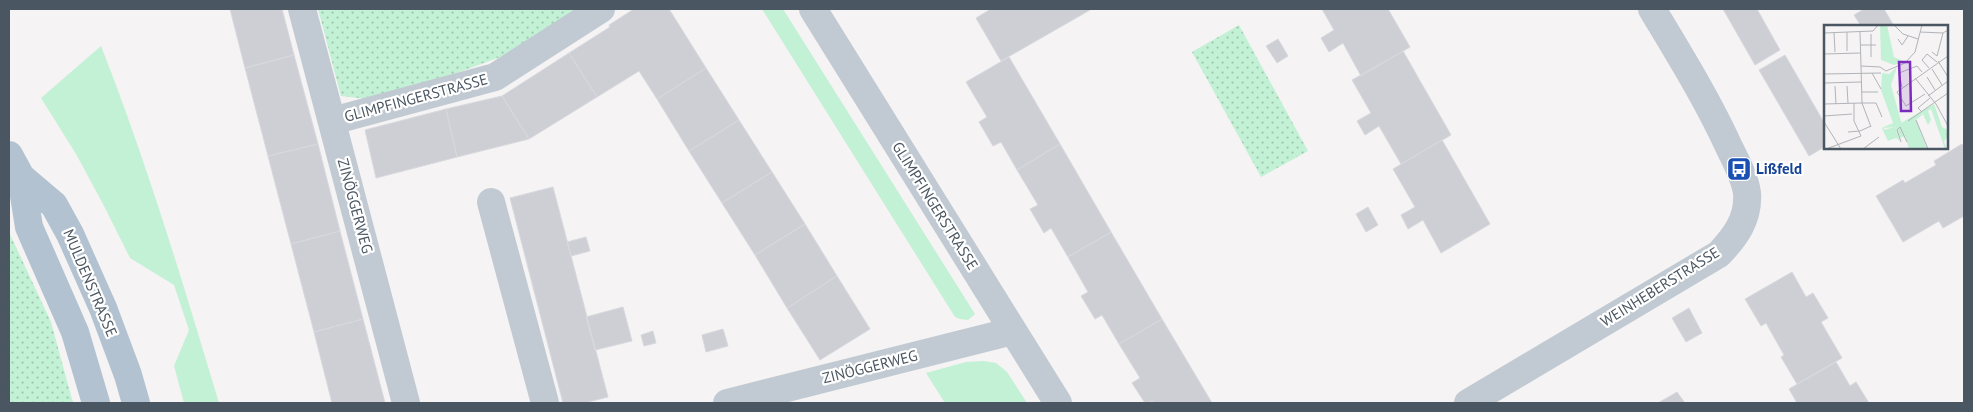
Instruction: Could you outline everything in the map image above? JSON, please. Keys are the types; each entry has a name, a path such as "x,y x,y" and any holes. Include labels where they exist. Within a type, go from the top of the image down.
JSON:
{"main road":[{"name":"MULDENSTRASSE","path":"15,166 29,227 75,332 96,403"},
{"name":"MULDENSTRASSE","path":"15,166 54,205 70,234 103,308 128,375 136,403"}],"street":[{"name":"ZINÖGGERWEG","path":"302,9 406,403"},
{"name":"GLIMPFINGERSTRASSE","path":"332,121 495,77 601,9"},
{"name":"GLIMPFINGERSTRASSE","path":"813,9 1058,403"},
{"name":"WEINHEBERSTRASSE","path":"1468,403 1719,254 1735,238 1745,215 1747,193 1739,168 1709,108 1652,9"},
{"path":"491,202 545,403"},
{"name":"ZINÖGGERWEG","path":"726,403 1013,330"}],"green space":[{"path":"318,9 583,9 503,56 402,93 368,99 341,96"},
{"path":"762,9 783,9 975,314 968,320 955,317"},
{"path":"1239,25 1308,151 1261,177 1192,52"},
{"path":"101,46 149,179 219,403 184,403 174,366 189,330 174,285 130,258 76,154 41,98"},
{"path":"9,232 51,322 73,403 9,403"},
{"path":"983,361 996,363 1007,372 1027,403 945,403 926,373 966,362"}],"building":[{"path":"230,9 282,9 294,55 245,68"},
{"path":"634,9 669,9 706,68 657,99 639,71 597,97 569,53"},
{"path":"991,9 1090,10 1001,61 976,18"},
{"path":"1322,9 1388,9 1410,47 1361,76 1343,43 1329,52 1321,38 1334,30"},
{"path":"1723,9 1757,9 1780,50 1755,65"},
{"path":"1864,9 1884,9 1893,25 1860,25 1854,15"},
{"path":"1278,39 1288,56 1277,63 1266,46"},
{"path":"1403,51 1451,135 1401,164 1379,126 1365,135 1357,121 1371,113 1352,80"},
{"path":"569,53 597,97 529,139 502,96"},
{"path":"294,55 318,144 268,156 245,68"},
{"path":"1785,55 1824,123 1824,147 1809,156 1759,70"},
{"path":"1009,57 1060,144 1017,170 1001,142 993,146 979,122 987,117 966,82"},
{"path":"706,68 739,120 689,151 657,99"},
{"path":"502,96 529,139 457,157 446,109"},
{"path":"446,109 457,157 376,178 365,130"},
{"path":"739,120 772,172 722,203 689,151"},
{"path":"1442,140 1490,224 1441,253 1423,220 1408,229 1401,215 1415,207 1393,169"},
{"path":"318,144 340,231 291,244 268,156"},
{"path":"1060,144 1111,232 1068,257 1051,228 1044,233 1030,209 1038,205 1017,170"},
{"path":"1962,144 1964,147 1964,216 1943,228 1939,221 1903,242 1876,196 1903,180 1905,183 1936,165 1934,161"},
{"path":"772,172 805,224 755,255 722,203"},
{"path":"553,187 608,397 584,403 563,403 510,198"},
{"path":"1368,207 1378,225 1366,232 1356,214"},
{"path":"805,224 837,276 787,308 755,255"},
{"path":"340,231 363,319 314,332 291,244"},
{"path":"1111,232 1162,319 1119,344 1102,315 1095,319 1081,296 1088,292 1068,257"},
{"path":"586,237 590,251 571,256 567,242"},
{"path":"1792,272 1806,297 1813,293 1828,318 1821,322 1842,358 1797,384 1781,357 1784,355 1766,323 1761,326 1745,299"},
{"path":"837,276 870,329 820,360 787,308"},
{"path":"623,307 632,341 595,350 586,317"},
{"path":"1689,308 1702,333 1686,342 1672,318"},
{"path":"363,319 385,403 332,403 314,332"},
{"path":"1162,319 1212,403 1154,403 1153,401 1145,403 1132,383 1140,378 1119,344"},
{"path":"723,329 728,346 706,352 702,335"},
{"path":"653,331 656,343 644,346 641,335"},
{"path":"1836,362 1850,386 1856,382 1869,403 1797,403 1789,389"},
{"path":"1677,392 1685,403 1658,403"}],"place":[{"name":"Lißfeld","path":"1739,169"}]}
